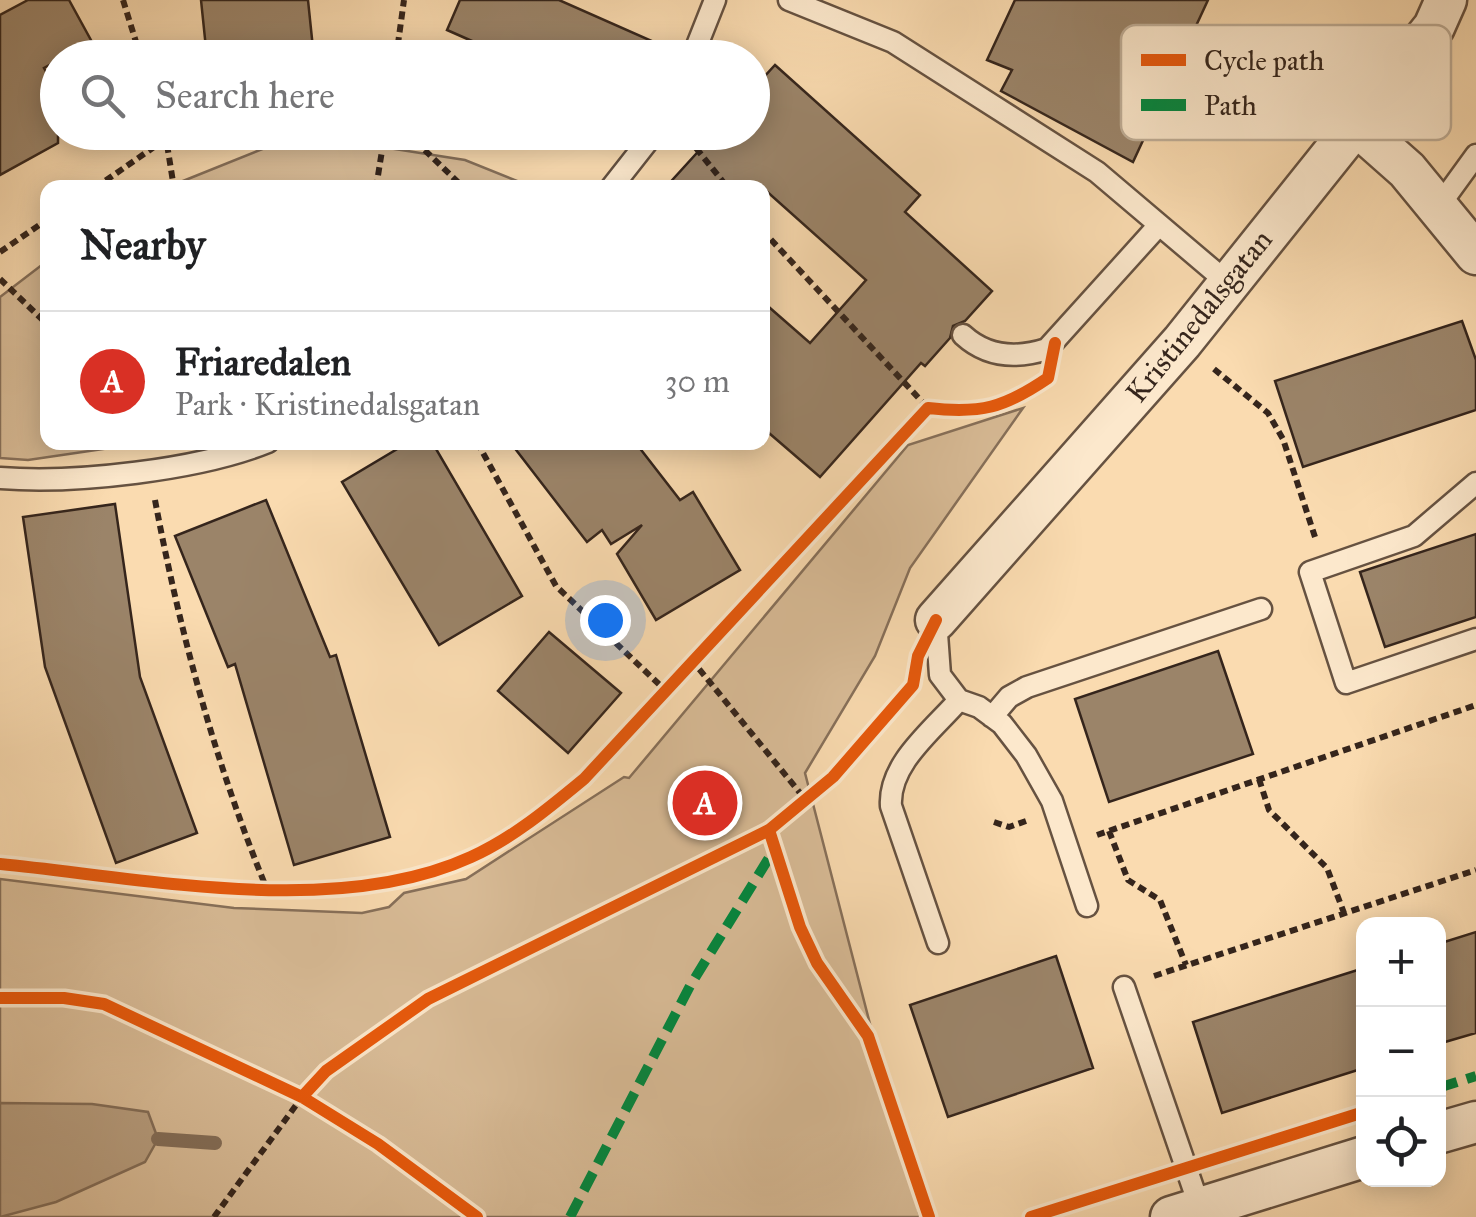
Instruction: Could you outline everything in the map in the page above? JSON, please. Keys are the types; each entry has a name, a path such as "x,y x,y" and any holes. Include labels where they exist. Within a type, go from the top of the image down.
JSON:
{"street":[{"name":"Kristinedalsgatan","path":"1435,25 1446,0"},
{"name":"Kristinedalsgatan","path":"936,620 1182,342 1342,140"},
{"path":"1371,140 1439,206 1476,254"},
{"path":"1446,1131 1476,1122"},
{"path":"1185,1213 1356,1160"}],"lane":[{"path":"699,40 715,0"},
{"path":"789,0 828,7 892,42 1097,172 1228,283"},
{"path":"617,180 641,150"},
{"path":"1439,206 1476,155"},
{"path":"962,335 978,350 1002,355 1047,349 1159,225"},
{"path":"0,478 47,482 236,455 248,450"},
{"path":"1476,483 1414,536 1310,572 1346,683 1476,640"},
{"path":"992,717 1010,696 1027,687 1261,609"},
{"path":"936,620 940,675 959,700 992,717 1026,755 1052,800 1087,906"},
{"path":"938,943 890,790 895,773 959,700"},
{"path":"1124,987 1185,1213"}],"path":[{"path":"123,0 135,40"},
{"path":"398,40 404,0"},
{"path":"105,180 146,150"},
{"path":"168,150 173,180"},
{"path":"377,180 382,150"},
{"path":"425,150 456,180"},
{"path":"697,150 722,180"},
{"path":"0,252 40,225"},
{"path":"770,239 928,408"},
{"path":"0,279 40,316"},
{"path":"1182,342 1268,413 1283,439 1324,567"},
{"path":"481,450 556,586 664,689"},
{"path":"149,468 178,625 242,827 266,888"},
{"path":"690,659 806,799"},
{"path":"1067,844 1476,705"},
{"path":"1258,780 1269,810 1327,868 1344,914"},
{"path":"1109,830 1128,880 1160,900 1186,965"},
{"path":"1124,987 1476,870"},
{"path":"214,1217 302,1097"}],"shaded area":[{"path":"260,150 401,150 465,160 515,180 185,180"},
{"path":"40,266 40,450 96,450 28,460 0,458 0,297"},
{"path":"1023,408 910,568 875,656 805,773 920,1217 0,1217 0,879 234,908 362,913 389,907 404,893 466,879 624,777 629,778 908,445"},
{"path":"0,1103 92,1104 148,1112 158,1139 145,1162 56,1202 0,1217"}],"building":[{"path":"28,0 69,0 91,40 40,40 40,150 45,150 0,175 0,15"},
{"path":"201,0 308,0 312,40 205,40"},
{"path":"460,0 559,0 650,40 470,40 447,30"},
{"path":"1015,0 1208,0 1196,25 1121,25 1121,140 1143,140 1133,162 1001,91 1012,70 987,60"},
{"path":"775,65 920,195 905,212 992,291 965,321 953,326 950,338 925,366 921,363 820,477 770,434 770,308 810,343 866,280 770,194 770,180 672,180 700,150 770,150 770,70"},
{"path":"1462,321 1476,360 1476,410 1303,467 1275,381"},
{"path":"396,450 437,450 522,596 439,645 342,482"},
{"path":"516,450 641,450 680,500 693,492 740,570 656,620 617,554 642,525 611,544 602,530 587,542"},
{"path":"266,500 330,657 336,655 390,837 294,865 235,664 228,667 175,536"},
{"path":"115,504 140,677 197,833 116,863 45,667 23,517"},
{"path":"1476,534 1476,617 1385,647 1360,572"},
{"path":"549,632 621,693 568,753 498,691"},
{"path":"1218,651 1253,754 1109,802 1075,699"},
{"path":"1476,932 1476,1033 1446,1042 1446,1007 1446,941"},
{"path":"1056,956 1093,1068 948,1117 910,1005"},
{"path":"1356,971 1356,1071 1222,1113 1193,1022"}],"waterway":[{"path":"158,1139 215,1143"}],"marked path":[{"path":"570,1217 690,986 775,848"},
{"path":"1446,1085 1476,1076"}],"cycle path":[{"path":"0,864 177,884 301,890 361,886 418,876 471,857 530,822 584,779 928,408 978,409 1018,396 1048,378 1055,343"},
{"path":"302,1097 326,1071 428,999 769,830 833,777 913,685 918,656 936,620"},
{"path":"769,830 800,927 817,963 868,1036 929,1217"},
{"path":"0,998 64,998 104,1004 302,1097 378,1144 477,1217"},
{"path":"1031,1217 1356,1115"}],"place":[{"name":"Friaredalen","path":"705,803"}]}
